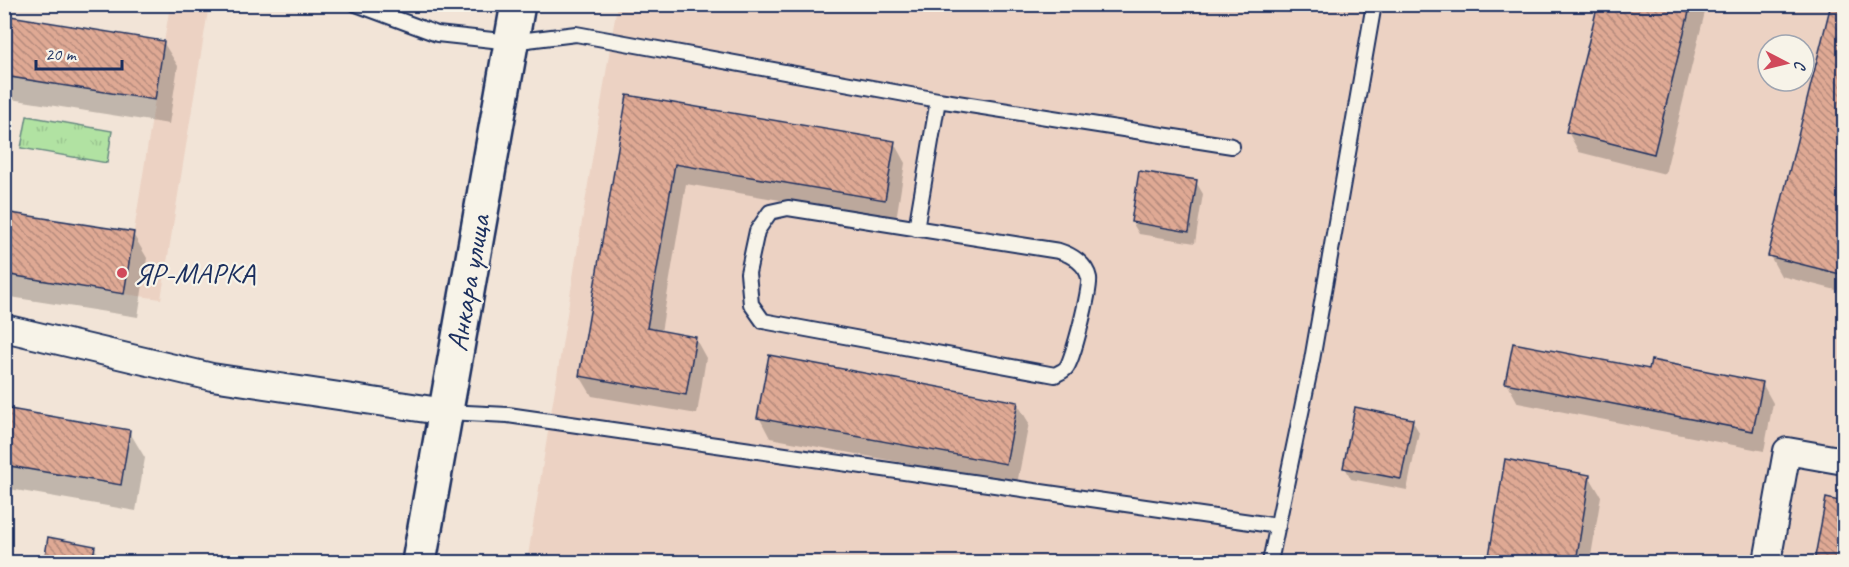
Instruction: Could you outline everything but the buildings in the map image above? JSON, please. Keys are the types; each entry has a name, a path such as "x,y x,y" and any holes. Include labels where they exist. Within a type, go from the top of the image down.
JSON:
{"main road":[{"name":"Анкара улица","path":"419,562 518,4"}],"street":[{"path":"4,328 212,377 446,412"},
{"path":"1767,562 1787,451 1845,461"}],"lane":[{"path":"356,4 437,34 511,42 576,34 938,100 1232,146"},
{"path":"1270,562 1312,360 1374,4"},
{"path":"916,229 938,100"},
{"path":"788,208 916,229 1059,251 1071,255 1083,266 1089,279 1074,354 1066,368 1054,375 763,321 751,304 748,273 757,231 770,212 788,208"},
{"path":"446,412 508,416 1278,526"}],"shaded area":[{"path":"170,5 208,11 161,299 124,294"},
{"path":"617,5 1844,5 1844,562 527,562"}],"green space":[{"path":"27,116 112,131 107,163 21,148"}],"place":[{"name":"ЯР-МАРКА","path":"122,273"}]}
